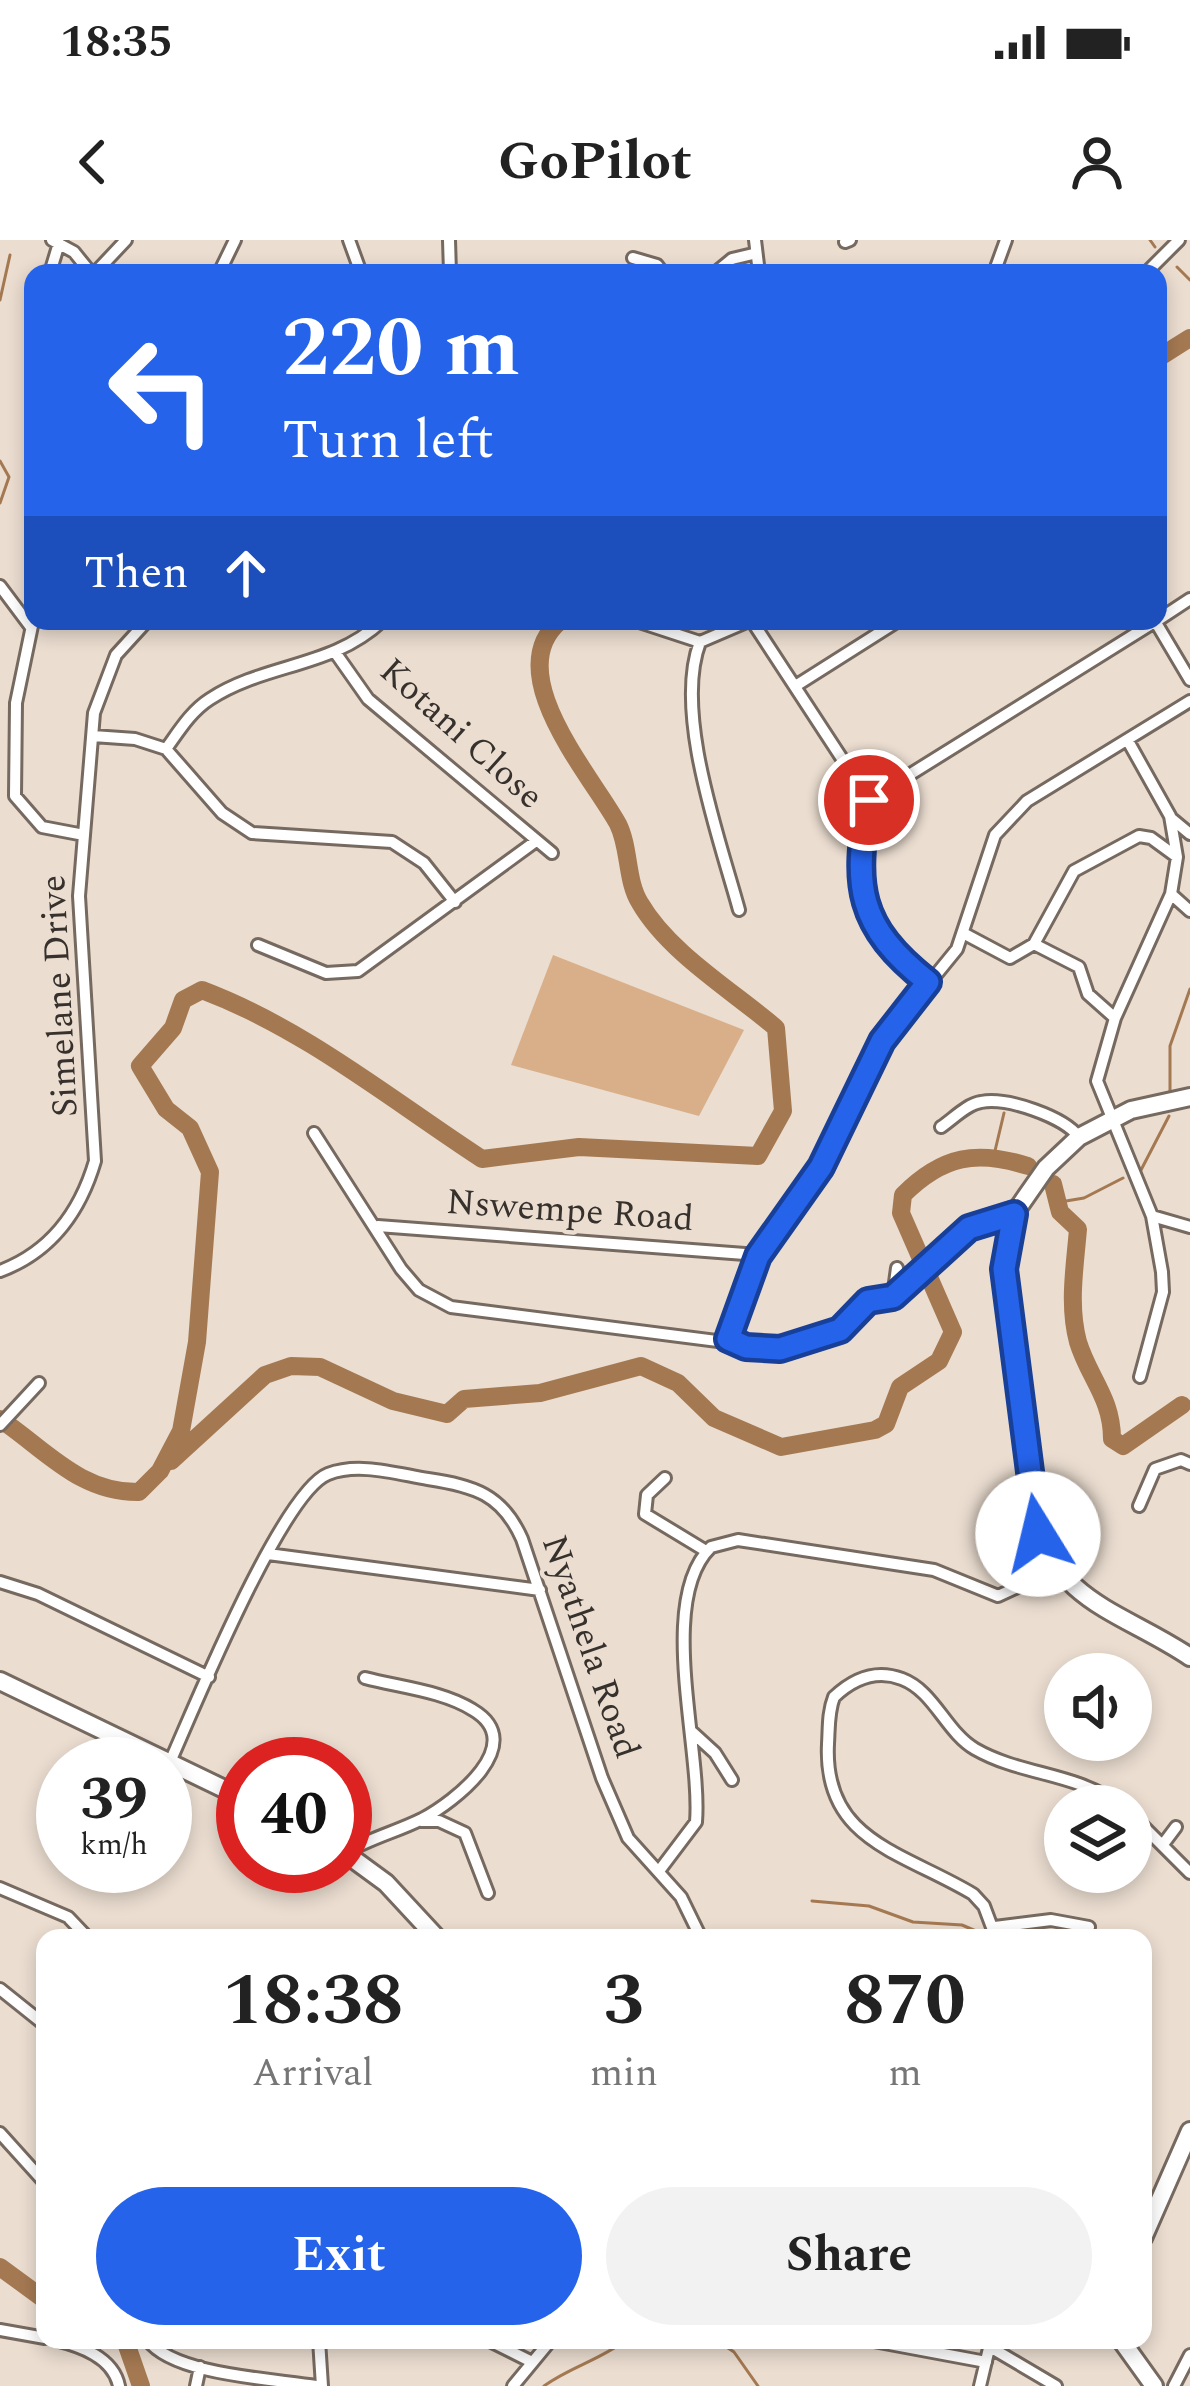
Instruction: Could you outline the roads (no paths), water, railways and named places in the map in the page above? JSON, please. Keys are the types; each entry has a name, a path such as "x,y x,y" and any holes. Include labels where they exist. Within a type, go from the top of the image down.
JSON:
{"street":[{"path":"102,264 126,240"},
{"path":"754,240 756,264"},
{"path":"1155,264 1179,240"},
{"path":"55,242 82,264"},
{"path":"727,264 753,254"},
{"path":"633,258 654,264"},
{"path":"0,586 24,614"},
{"path":"31,630 16,703 15,796 42,827 84,836"},
{"name":"Simelane Drive","path":"0,1270 38,1252 55,1237 87,1188 95,1161 97,1124 80,943 84,836 100,687 116,655 139,630"},
{"path":"166,749 194,712 227,688 337,655 370,630"},
{"path":"666,630 703,641 729,630"},
{"path":"757,630 869,800 859,856 865,906 874,928 898,958 928,982"},
{"path":"797,685 884,630"},
{"path":"869,800 1142,630"},
{"path":"1161,630 1190,680"},
{"path":"703,641 694,700 701,754 739,910"},
{"name":"Kotani Close","path":"337,655 368,699 552,853"},
{"path":"728,1339 758,1256 821,1167 882,1041 951,959 995,835 1027,801 1190,701"},
{"path":"93,736 135,739 166,749 222,813 252,833 392,842 424,863 454,902"},
{"path":"1128,741 1170,817 1177,857 1171,894 1098,1061 1097,1081 1109,1119 1152,1216 1163,1292 1140,1377"},
{"path":"1170,817 1190,834"},
{"path":"963,933 1009,958 1034,944 1074,871 1139,836 1151,838 1177,857"},
{"path":"258,945 326,973 358,971 536,841"},
{"path":"1171,894 1190,911"},
{"path":"1034,944 1079,967 1088,994 1115,1018"},
{"path":"1190,1097 1109,1119 1079,1137 1046,1168 1014,1214 1006,1241 1008,1306 1033,1517 1054,1570 1112,1614 1190,1657"},
{"path":"941,1127 974,1104 988,1101 1060,1122 1079,1137"},
{"path":"314,1133 419,1290 451,1306 728,1339 746,1347 780,1349 840,1330 868,1301 893,1297 969,1228 1014,1214"},
{"path":"1152,1216 1190,1227"},
{"name":"Nswempe Road","path":"378,1226 758,1256"},
{"path":"897,1268 897,1290"},
{"path":"0,1425 40,1384"},
{"path":"1139,1506 1155,1469 1186,1462"},
{"name":"Nyathela Road","path":"181,1737 268,1554 309,1485 344,1469 468,1485 489,1494 514,1519 602,1778 628,1838 681,1897 697,1929"},
{"path":"665,1478 647,1495 645,1514 706,1552"},
{"path":"659,1871 696,1822 685,1635 690,1581 706,1552 738,1540 801,1548 934,1570 998,1596 1054,1570"},
{"path":"268,1554 540,1590"},
{"path":"0,1582 38,1594 209,1677"},
{"path":"994,1929 973,1894 864,1835 839,1812 827,1765 830,1708 848,1683 865,1677 900,1678 915,1686 969,1745 996,1760 1086,1785"},
{"path":"365,1678 457,1702 476,1711 490,1732 492,1751 478,1779 418,1821"},
{"path":"0,1682 117,1737"},
{"path":"692,1732 715,1753 732,1780"},
{"path":"372,1836 418,1821 440,1821 465,1833 488,1893"},
{"path":"1164,1843 1176,1827"},
{"path":"1152,1832 1190,1873"},
{"path":"372,1873 429,1929"},
{"path":"0,1888 68,1917 79,1929"},
{"path":"1009,1929 1051,1919 1089,1927"},
{"path":"0,1989 36,2018"},
{"path":"1152,2218 1190,2131"},
{"path":"0,2133 36,2172"},
{"path":"0,2330 36,2336"},
{"path":"79,2349 95,2355 117,2376 119,2386"},
{"path":"155,2349 200,2367 319,2386 320,2349"},
{"path":"506,2349 532,2362"},
{"path":"513,2386 543,2349"},
{"path":"916,2349 986,2362"},
{"path":"980,2386 990,2349"},
{"path":"999,2349 1056,2386"},
{"path":"1127,2349 1154,2386"},
{"path":"1174,2386 1190,2355"},
{"path":"196,2386 200,2367"}],"waterway":[{"path":"1150,240 1155,247"},
{"path":"0,300 10,255"},
{"path":"1177,267 1190,280"},
{"path":"1167,352 1190,338"},
{"path":"0,461 9,477 0,503"},
{"path":"0,1419 81,1478 139,1492 160,1471 181,1431 197,1342 210,1172 190,1128 166,1109 140,1066 173,1028 183,1000 202,990 312,1045 482,1159 579,1147 758,1156 783,1111 776,1028 684,955 640,903 618,824 572,752 544,695 540,667 544,642 553,630"},
{"path":"1170,1092 1170,1046 1190,989"},
{"path":"994,1155 1004,1113"},
{"path":"1141,1170 1169,1116"},
{"path":"171,1461 265,1375 291,1366 320,1367 393,1401 447,1414 464,1399 540,1393 641,1366 678,1383 714,1418 781,1447 875,1430 886,1424 900,1387 939,1361 953,1332 901,1213 903,1195 932,1171 961,1159 993,1158 1028,1166"},
{"path":"1060,1202 1084,1198 1123,1178"},
{"path":"1053,1184 1060,1212 1078,1229 1075,1328 1108,1412 1112,1439 1123,1446 1182,1405"},
{"path":"1182,1405 1190,1402"},
{"path":"812,1901 869,1906 913,1922 971,1929"},
{"path":"0,2267 36,2293"},
{"path":"128,2349 141,2386"},
{"path":"544,2386 612,2349"},
{"path":"730,2349 758,2386"}]}
